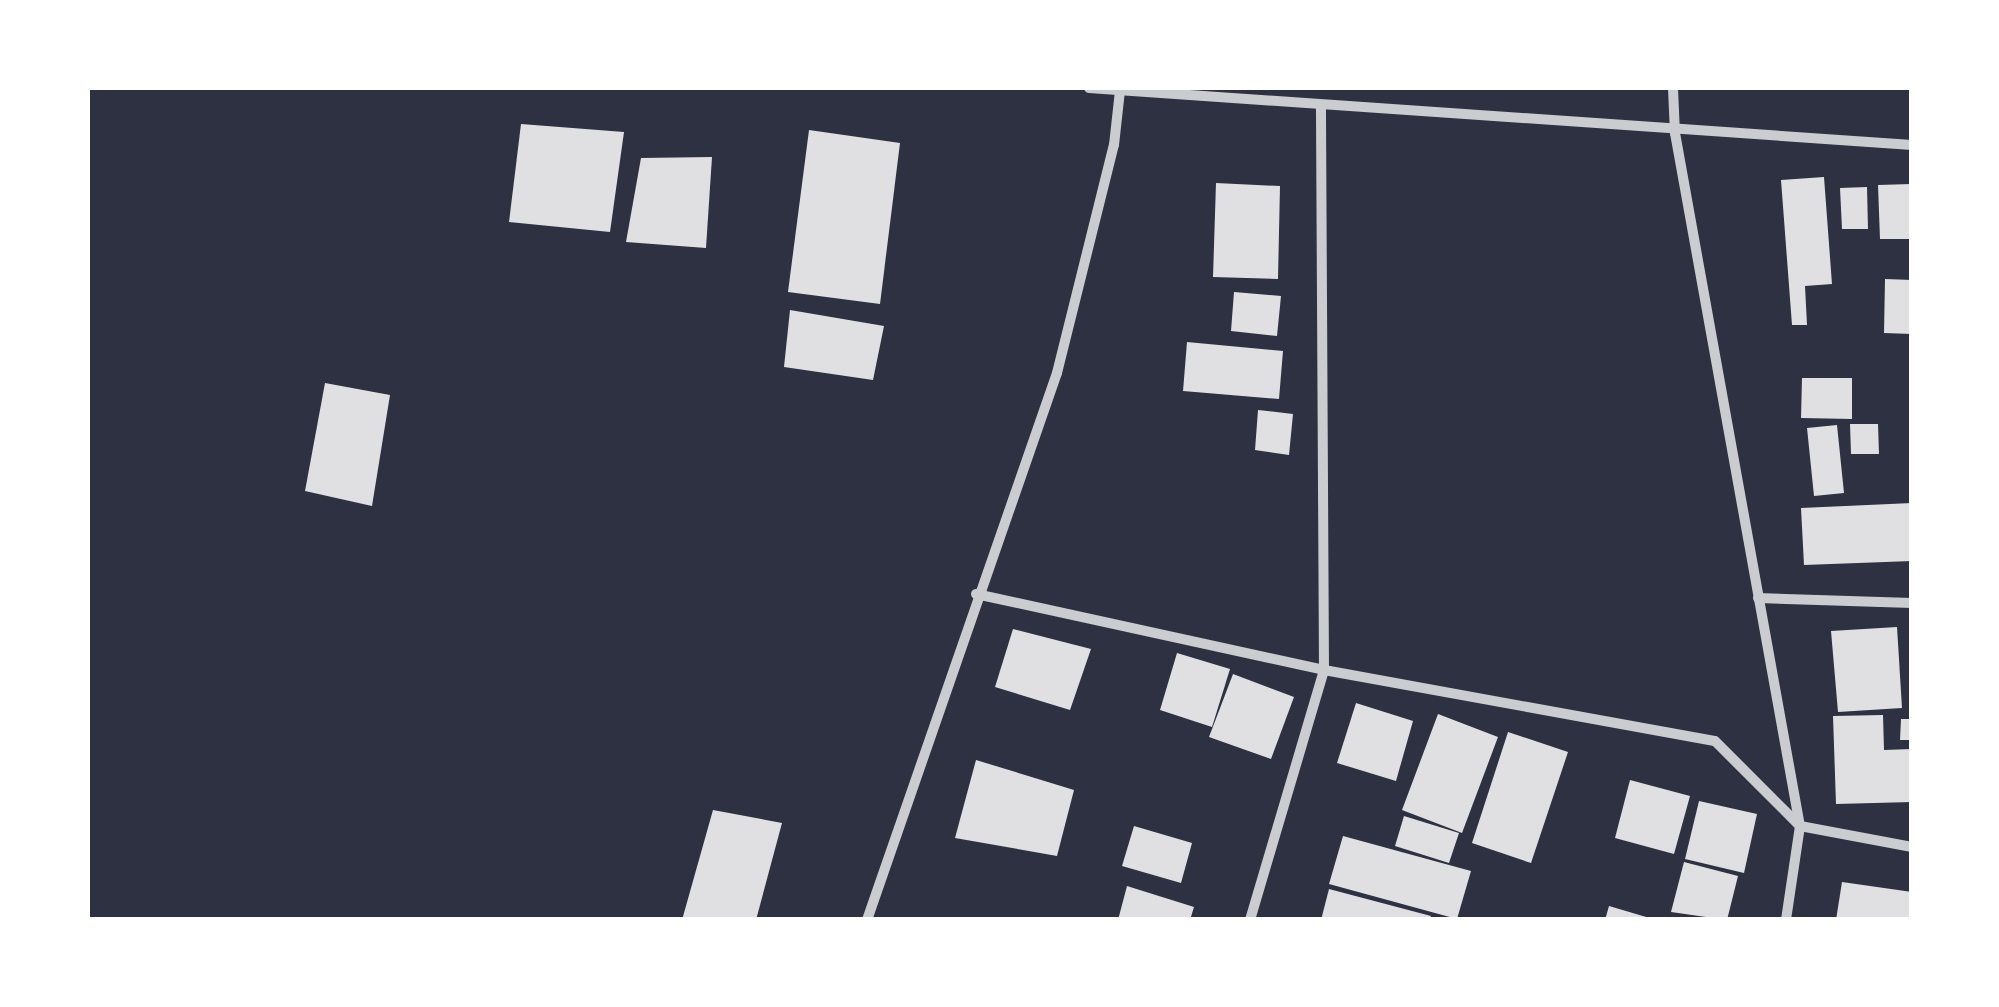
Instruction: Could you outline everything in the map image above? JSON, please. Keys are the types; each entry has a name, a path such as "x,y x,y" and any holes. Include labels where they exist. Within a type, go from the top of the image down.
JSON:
{"street":[{"path":"1089,88 1675,133 1912,145"},
{"path":"1673,88 1675,133 1800,826 1786,920"},
{"path":"867,920 976,594 1056,373 1114,145 1120,90"},
{"path":"1250,920 1324,670 1321,108"},
{"path":"976,594 1324,670 1715,741 1800,826 1912,846"},
{"path":"1758,598 1912,603"}],"building":[{"path":"521,124 624,132 610,232 509,222"},
{"path":"809,130 900,143 880,304 788,292"},
{"path":"712,157 706,248 626,242 641,158"},
{"path":"1824,177 1832,284 1805,286 1807,325 1792,325 1781,180"},
{"path":"1216,183 1280,186 1278,279 1213,277"},
{"path":"1911,184 1912,239 1880,239 1878,185"},
{"path":"1867,187 1868,229 1842,229 1840,188"},
{"path":"1885,279 1912,280 1912,334 1884,333"},
{"path":"1234,292 1281,296 1277,336 1231,331"},
{"path":"790,310 884,326 873,380 784,367"},
{"path":"1187,342 1283,351 1279,399 1183,391"},
{"path":"1802,378 1852,378 1852,419 1801,418"},
{"path":"325,383 390,395 372,506 305,491"},
{"path":"1258,410 1293,414 1289,455 1255,450"},
{"path":"1850,424 1878,424 1879,454 1851,454"},
{"path":"1837,425 1844,493 1814,496 1807,428"},
{"path":"1912,503 1912,561 1804,565 1801,508"},
{"path":"1897,627 1902,708 1838,712 1831,631"},
{"path":"1013,629 1091,649 1070,710 995,687"},
{"path":"1177,653 1230,669 1212,727 1160,710"},
{"path":"1233,674 1294,697 1271,759 1209,737"},
{"path":"1356,703 1413,721 1396,781 1337,763"},
{"path":"1438,714 1498,737 1462,833 1402,810"},
{"path":"1883,715 1884,750 1912,749 1912,802 1836,804 1833,716"},
{"path":"1901,719 1912,719 1912,740 1900,740"},
{"path":"1508,732 1568,752 1531,863 1472,843"},
{"path":"976,760 1074,790 1057,856 955,838"},
{"path":"1630,780 1690,796 1674,854 1615,838"},
{"path":"1699,801 1757,814 1744,873 1685,859"},
{"path":"713,810 782,823 756,920 682,920"},
{"path":"1404,816 1459,833 1449,863 1395,846"},
{"path":"1134,826 1192,843 1181,883 1122,866"},
{"path":"1343,836 1471,871 1457,919 1329,884"},
{"path":"1684,862 1738,876 1727,920 1671,912"},
{"path":"1842,882 1912,892 1912,920 1836,920"},
{"path":"1127,886 1194,907 1190,920 1118,920"},
{"path":"1329,889 1431,916 1429,920 1321,920"},
{"path":"1609,906 1653,919 1653,920 1605,920"}]}
